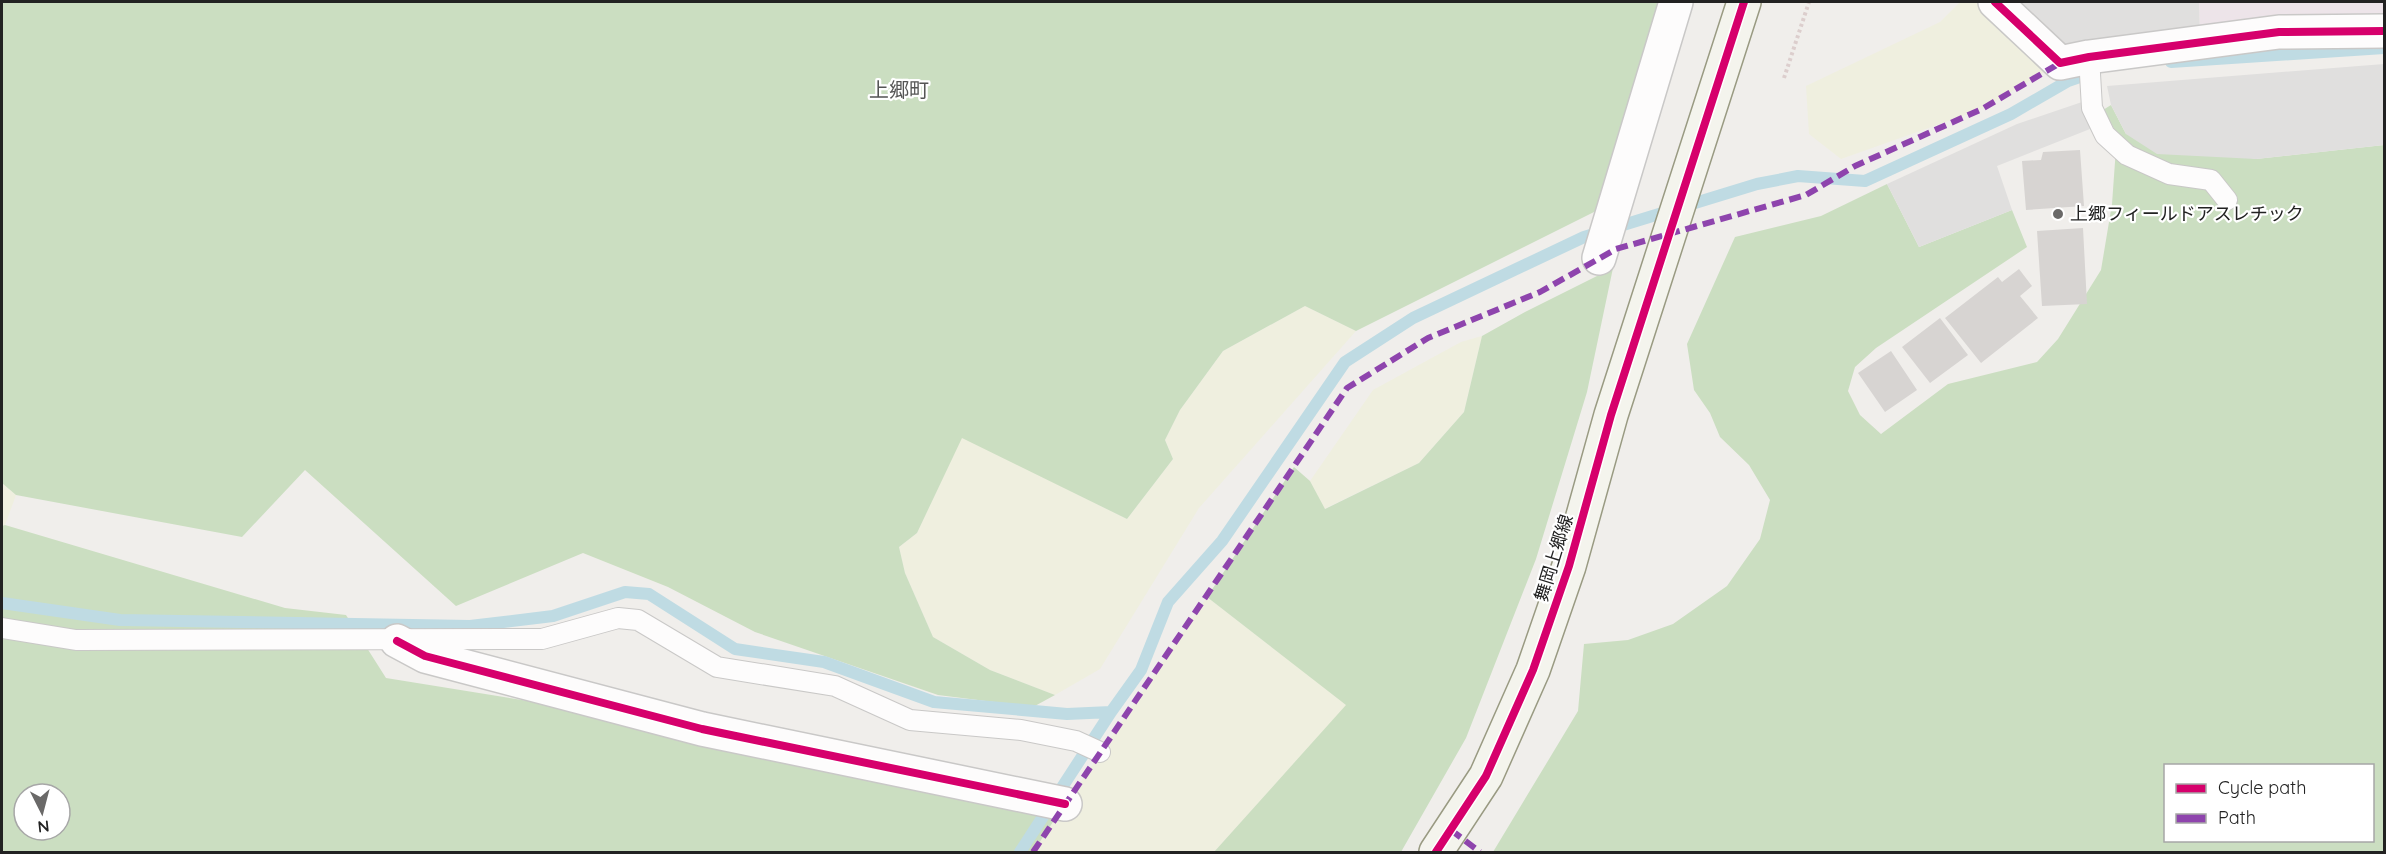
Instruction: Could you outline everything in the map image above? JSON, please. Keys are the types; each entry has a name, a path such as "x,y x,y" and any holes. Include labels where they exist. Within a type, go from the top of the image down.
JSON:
{"street":[{"path":"1599,257 1676,2"},
{"name":"舞岡上郷線","path":"1436,852 1486,776 1533,670 1569,566 1611,416 1744,2"},
{"path":"1995,2 2060,63 2090,65 2279,32 2385,31"},
{"path":"397,641 425,656 702,729 1064,804"}],"lane":[{"path":"2090,65 2092,108 2105,135 2127,155 2169,174 2211,180 2227,200"},
{"path":"2,628 76,640 397,641 542,639 618,618 638,620 717,667 835,686 910,720 1020,730 1076,741 1099,752"}],"path":[{"path":"1784,78 1809,2"}],"shaded area":[{"path":"1995,2 2199,2 2200,42 2060,63"},
{"path":"2199,2 2384,2 2384,31 2200,42"},
{"path":"2384,64 2384,145 2256,159 2157,154 2126,134 2111,105 2107,86"},
{"path":"2082,102 2090,129 1997,166 2012,210 1919,247 1887,184 2017,124"}],"green space":[{"path":"2,2 1669,2 1604,207 1356,331 1305,306 1223,351 1180,410 1165,440 1173,459 1127,519 962,438 917,533 899,547 905,573 933,637 990,670 1055,695 1033,707 938,695 755,632 668,587 583,553 456,606 305,470 242,537 16,495 2,483"},
{"path":"1960,2 1995,2 2060,63 1982,109 1841,159 1809,134 1806,86 1940,22"},
{"path":"2111,105 2126,134 2256,159 2384,145 2384,852 1493,852 1578,711 1584,644 1628,640 1673,624 1727,586 1760,539 1770,500 1749,465 1720,437 1710,413 1694,390 1687,344 1735,237 1821,216 1887,184 1919,247 2012,210 2027,247 1876,348 1855,367 1848,391 1860,415 1881,434 1948,384 2037,362 2058,339 2101,270 2112,204 2117,134 2103,110"},
{"path":"1613,268 1587,392 1536,559 1466,738 1401,852 1214,852 1346,705 1207,597 1294,467 1310,481 1325,509 1419,463 1464,412 1482,336"},
{"path":"1305,306 1356,331 1199,508 1100,669 1055,695 990,670 933,637 905,573 899,547 917,533 962,437 1127,519 1173,459 1165,440 1180,410 1223,351"},
{"path":"1482,336 1464,412 1419,463 1324,509 1310,481 1373,390 1461,342"},
{"path":"2,483 16,495 5,525 2,526"},
{"path":"5,525 285,608 346,615 386,678 702,729 1065,804 1033,852 2,852 2,526"},
{"path":"1207,597 1347,705 1214,852 1033,852"}],"building":[{"path":"2080,150 2084,206 2026,210 2022,161 2041,160 2043,152"},
{"path":"2083,228 2087,304 2042,306 2037,231"},
{"path":"2019,269 2032,286 2020,296 2038,318 1981,363 1945,318 1998,277 2002,282"},
{"path":"1940,318 1968,355 1930,383 1902,347"},
{"path":"1891,351 1917,390 1885,412 1858,373"}],"waterway":[{"path":"2171,62 2384,48"},
{"path":"2,603 120,620 470,626 553,616 625,592 649,594 735,649 824,662 934,702 1067,714 1111,712 1141,670 1168,602 1222,541 1345,362 1413,318 1584,237 1757,184 1798,176 1865,181 2011,114 2068,81 2094,72"},
{"path":"1020,852 1111,712"}],"marked path":[{"path":"1033,852 1347,388 1428,338 1540,292 1616,249 1806,195 1855,166 1982,109 2060,63"},
{"path":"1451,830 1480,852"}],"cycle path":[{"path":"1436,852 1486,776 1533,670 1569,566 1611,415 1744,2"},
{"path":"1995,2 2060,63 2089,57 2279,32 2384,31"},
{"path":"397,641 425,656 702,729 1065,804"}],"place":[{"name":"上郷フィールドアスレチック","path":"2058,214"}],"district":[{"name":"上郷町","path":"899,90"}]}
